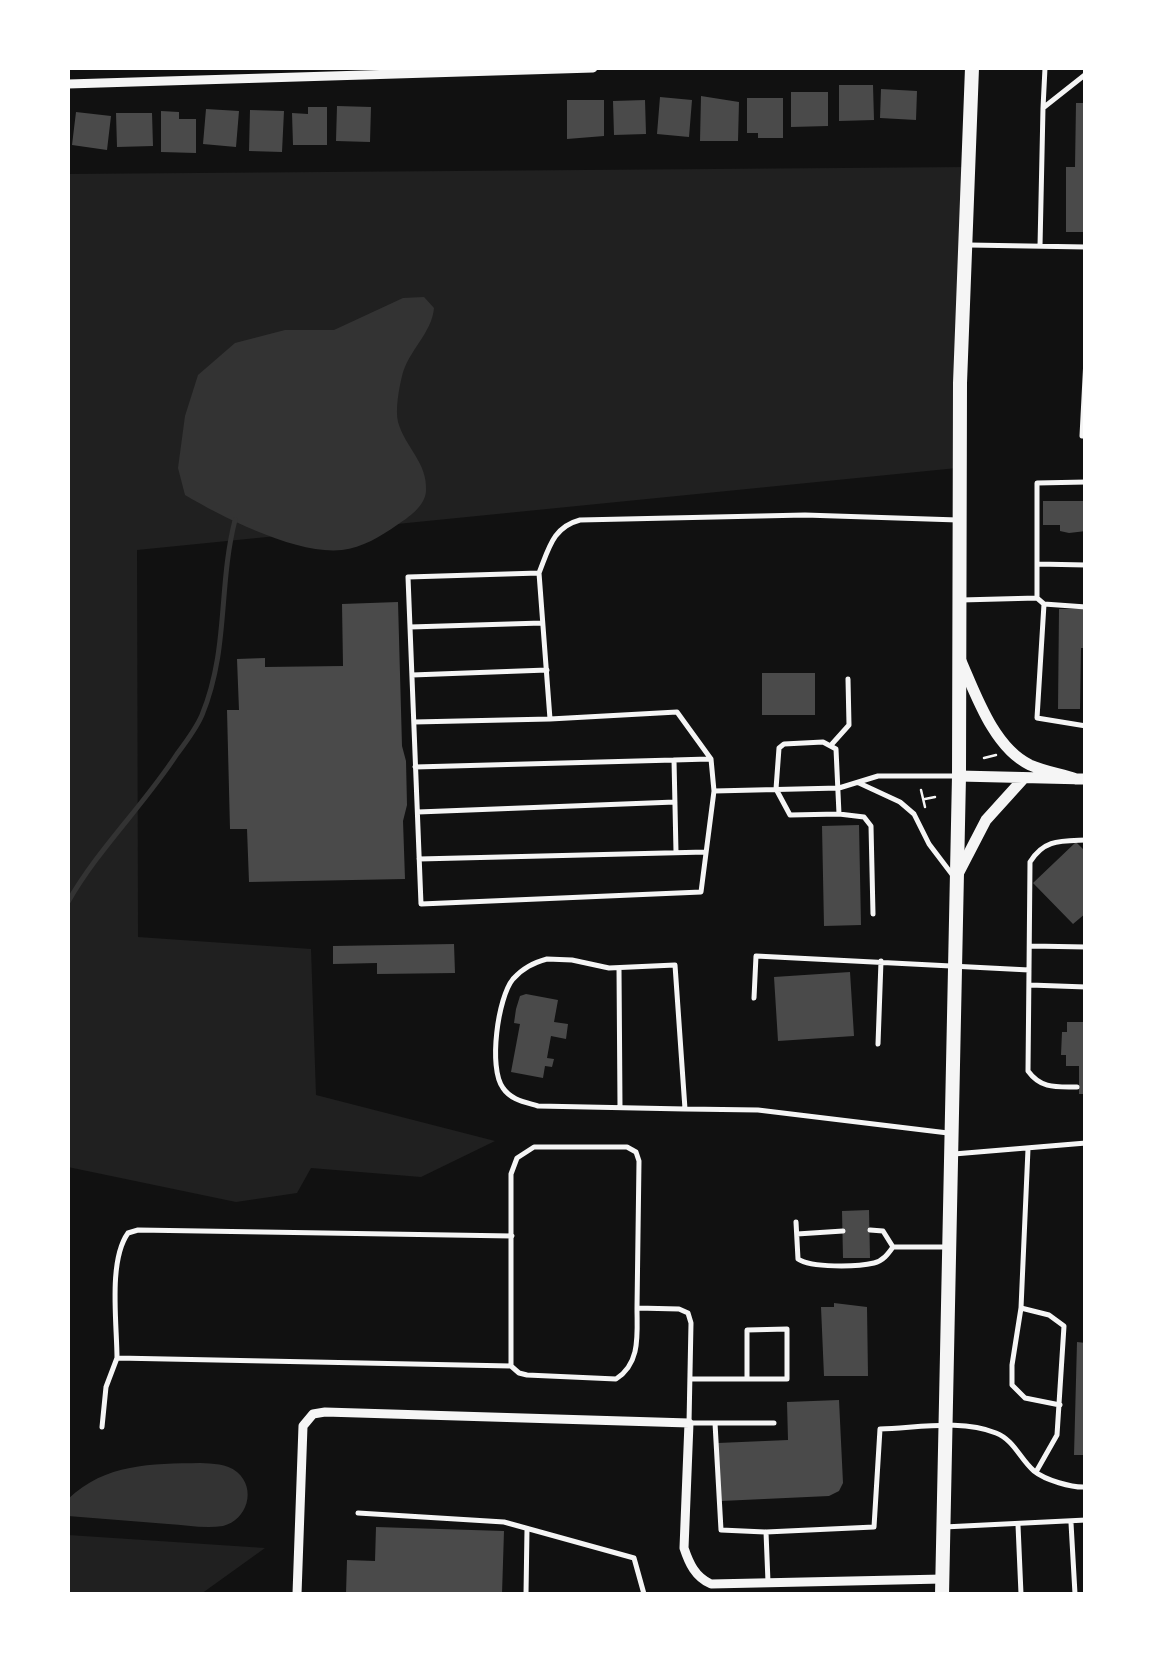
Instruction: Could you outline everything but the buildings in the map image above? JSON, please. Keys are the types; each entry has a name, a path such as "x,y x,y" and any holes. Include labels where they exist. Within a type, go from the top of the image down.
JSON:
{"main road":[{"path":"943,1586 961,661 960,383 972,68"}],"street":[{"path":"68,84 593,68"},
{"path":"961,661 986,716 1008,747 1028,764 1080,779"},
{"path":"959,776 1080,779"},
{"path":"956,879 986,820 1024,778"},
{"path":"298,1594 301,1438 303,1426 314,1414 454,1414 689,1423 684,1548 702,1580 711,1584 943,1586"}],"lane":[{"path":"1040,246 1045,68"},
{"path":"1043,108 1086,74"},
{"path":"965,245 1086,247"},
{"path":"1086,358 1082,436 1086,436"},
{"path":"1037,598 1037,483 1086,482"},
{"path":"550,719 540,572 554,534 570,523 805,515 961,520"},
{"path":"1037,564 1086,565"},
{"path":"414,722 677,712 711,759 714,790 701,892 421,904 408,577 540,572"},
{"path":"961,600 1037,598 1044,604 1086,607"},
{"path":"1044,604 1037,718 1086,726"},
{"path":"410,627 544,623"},
{"path":"412,675 547,670"},
{"path":"832,744 848,724 848,678"},
{"path":"839,814 836,750 832,744 784,744 776,756 776,789 790,815 864,817 870,826 873,914"},
{"path":"416,767 711,759"},
{"path":"674,760 676,852"},
{"path":"714,790 839,788 878,776 959,776"},
{"path":"856,782 900,802 914,814 929,844 956,879"},
{"path":"417,812 675,802"},
{"path":"1076,1088 1048,1087 1035,1082 1028,1071 1030,862 1038,849 1051,842 1086,840"},
{"path":"419,859 706,852"},
{"path":"1030,946 1086,947"},
{"path":"754,998 756,956 1029,970"},
{"path":"685,1109 675,966 618,968 547,959 529,964 510,983 498,1024 495,1062 501,1086 515,1100 538,1106 620,1107 685,1109 758,1110 951,1134"},
{"path":"878,1044 881,961"},
{"path":"618,968 620,1107"},
{"path":"1030,985 1086,987"},
{"path":"951,1154 1085,1144"},
{"path":"117,1358 511,1366 527,1376 616,1379 632,1363 637,1346 640,1161 636,1152 627,1147 534,1147 517,1158 510,1174 511,1366"},
{"path":"1028,1149 1021,1308 1012,1384 1025,1398 1060,1405"},
{"path":"796,1222 798,1259 807,1266 876,1264 886,1258 892,1246"},
{"path":"102,1427 106,1388 117,1358 117,1259 128,1233 138,1230 512,1236"},
{"path":"870,1230 882,1231 892,1246"},
{"path":"797,1234 842,1231"},
{"path":"892,1246 950,1247"},
{"path":"637,1308 679,1308 688,1313 692,1323 689,1423 774,1423"},
{"path":"1021,1308 1049,1316 1064,1326 1057,1434 1036,1472"},
{"path":"690,1379 747,1379 787,1379 787,1329 747,1330 747,1379"},
{"path":"715,1423 721,1530 874,1527 880,1429 974,1427 1002,1435 1036,1472 1077,1488 1086,1487"},
{"path":"358,1513 504,1522 634,1558 644,1594"},
{"path":"944,1527 1086,1520"},
{"path":"1070,1522 1075,1594"},
{"path":"1018,1525 1022,1594"},
{"path":"526,1594 528,1529"},
{"path":"766,1532 768,1582"}],"path":[{"path":"984,758 990,759"},
{"path":"921,787 923,799 935,798"}],"shaded area":[{"path":"970,167 957,468 137,550 138,937 311,949 316,1095 495,1141 421,1177 311,1168 297,1193 236,1202 68,1167 68,174"},
{"path":"424,297 434,308 432,317 405,367 397,405 401,431 426,481 425,496 411,515 364,544 324,550 261,533 185,495 178,468 185,416 198,375 235,343 285,330 334,330 403,298"},
{"path":"200,1463 228,1467 243,1479 246,1503 231,1523 202,1527 68,1516 68,1499 98,1478 147,1465"},
{"path":"68,1535 265,1548 201,1594 68,1594"}],"waterway":[{"path":"68,902 202,715 216,666 235,520"}]}
